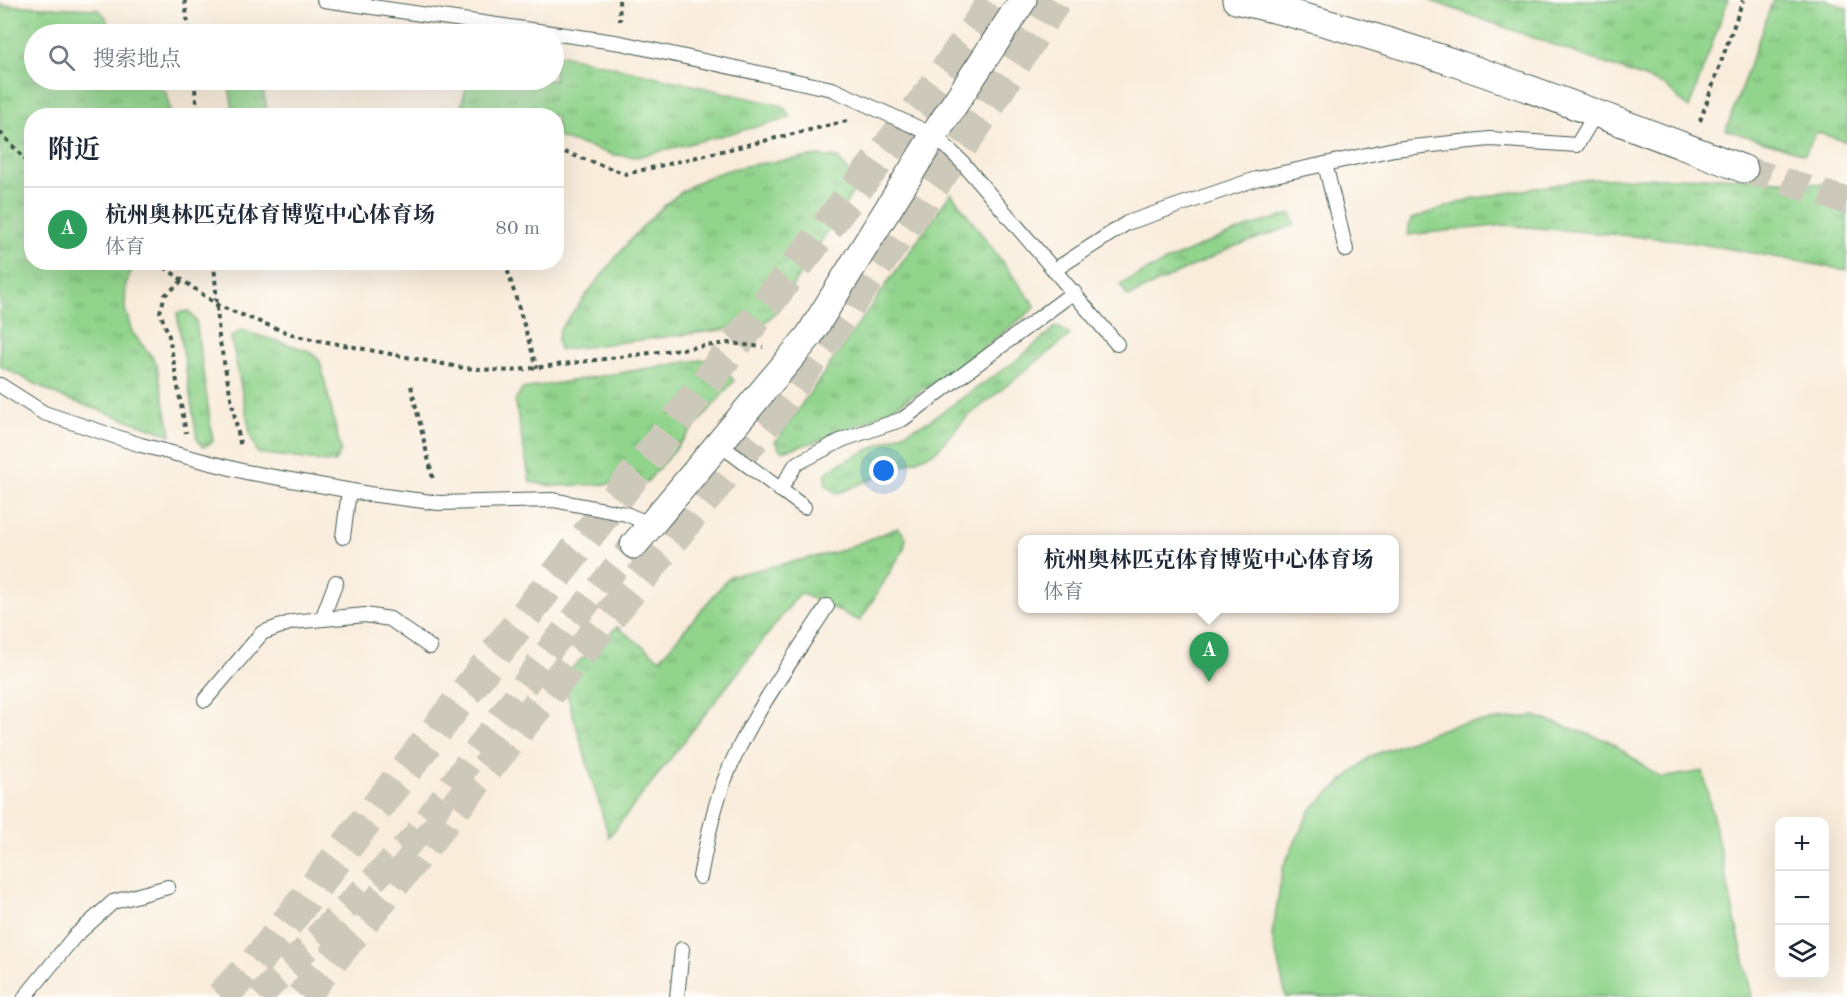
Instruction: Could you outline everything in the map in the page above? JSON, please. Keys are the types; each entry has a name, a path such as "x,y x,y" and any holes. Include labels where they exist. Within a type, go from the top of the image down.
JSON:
{"street":[{"path":"634,545 808,336 934,135 1023,0"},
{"path":"1236,0 1308,17 1596,113 1744,169"}],"lane":[{"path":"324,0 490,24"},
{"path":"564,35 621,43 832,89 934,135 962,162 1056,269 1117,344"},
{"path":"1056,269 1127,223 1256,179 1394,149 1490,139 1576,145 1596,113"},
{"path":"1325,164 1346,249"},
{"path":"780,490 796,464 844,439 903,419 1074,291"},
{"path":"0,385 44,413 190,458 246,472 349,491 439,503 553,500 626,514 652,525"},
{"path":"719,444 804,507"},
{"path":"343,537 349,491"},
{"path":"322,619 336,582"},
{"path":"700,877 708,833 720,793 745,735 827,606"},
{"path":"205,700 262,633 292,622 365,615 390,619 430,647"},
{"path":"25,997 74,937 112,902 168,887"},
{"path":"677,997 682,949"}],"path":[{"path":"185,0 188,24"},
{"path":"1690,149 1743,0"},
{"path":"195,90 197,108"},
{"path":"564,152 626,174 883,112"},
{"path":"0,132 24,158"},
{"path":"168,270 219,306 296,336 464,368 510,372 728,343 796,351"},
{"path":"215,270 219,306 219,337 246,472"},
{"path":"507,270 537,368"},
{"path":"182,281 165,296 160,312 169,336 190,458"},
{"path":"411,387 439,503"}],"green space":[{"path":"1429,0 1728,0 1689,108 1664,85"},
{"path":"1773,0 1825,0 1847,8 1847,142 1816,132 1805,154 1726,130"},
{"path":"0,5 98,9 106,17 108,24 24,24 24,90 163,90 166,92 169,108 24,108 24,270 132,270 126,284 125,309 132,332 156,362 171,435 61,397 0,366"},
{"path":"564,55 783,106 791,118 637,157 615,155 564,139 564,108 461,108 465,90 564,90"},
{"path":"230,90 263,90 267,108 233,108"},
{"path":"818,156 838,158 856,182 855,189 775,313 762,325 559,350 557,341 560,329 608,267 645,224 685,189 706,178 733,169"},
{"path":"1723,177 1847,186 1847,270 1679,240 1505,225 1407,235 1411,219 1470,199 1589,179"},
{"path":"951,193 1036,307 977,352 916,394 851,428 781,451 775,442"},
{"path":"1291,214 1295,225 1233,247 1128,297 1120,284 1225,236"},
{"path":"189,311 196,321 213,442 203,447 197,439 177,313"},
{"path":"1057,326 1070,335 966,418 935,452 837,494 825,484 826,473 839,464 929,421 1017,360"},
{"path":"241,330 309,351 320,361 341,451 334,463 258,453 251,437 231,337"},
{"path":"716,359 734,381 646,483 553,486 530,482 515,401 522,389"},
{"path":"898,528 906,537 904,549 860,621 800,593 609,837 562,677 617,627 660,659 730,576 836,552"},
{"path":"1534,716 1609,741 1661,778 1703,771 1752,997 1286,997 1272,936 1283,867 1311,809 1371,756 1453,725"}],"tunnel":[{"path":"221,997 262,955 932,91 995,0"},
{"path":"302,997 773,414 979,120 1055,0"},
{"path":"1744,169 1847,201"},
{"path":"259,997 415,837 553,645 634,545"}],"place":[{"name":"杭州奥林匹克体育博览中心体育场","path":"1209,682"}]}
